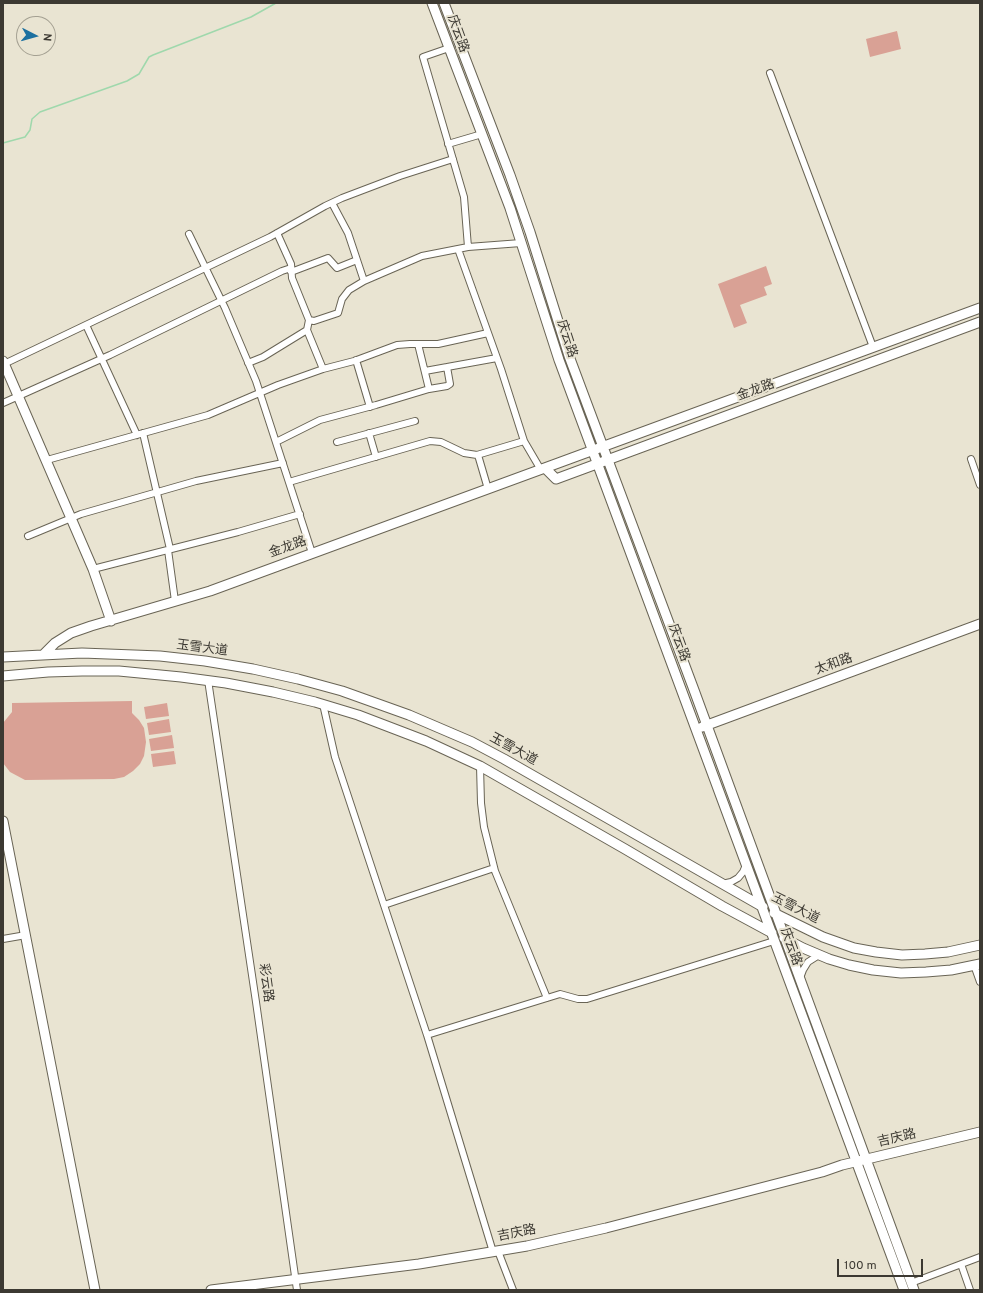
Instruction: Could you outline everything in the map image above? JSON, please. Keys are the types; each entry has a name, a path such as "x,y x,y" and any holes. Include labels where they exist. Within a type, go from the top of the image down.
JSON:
{"main road":[{"name":"庆云路","path":"432,3 499,179 558,360 598,463 904,1290"},
{"name":"庆云路","path":"444,3 510,175 570,356 913,1287"},
{"name":"金龙路","path":"44,654 55,643 66,636 91,626 210,590 980,308"},
{"name":"金龙路","path":"543,469 556,478 980,322"},
{"path":"4,363 93,569 111,620"},
{"name":"太和路","path":"696,729 980,624"},
{"name":"玉雪大道","path":"3,657 44,654 120,653 205,661 298,679 364,698 432,724 488,750 777,915 823,937 854,948 902,955 948,952 980,945"},
{"path":"3,676 60,671 101,671 159,674 208,680 273,692 323,704 403,732 480,766 625,848 772,936 786,940 819,955 849,965 887,972 926,972 951,970 977,964"},
{"path":"3,820 95,1290"},
{"name":"吉庆路","path":"210,1290 425,1263 496,1252 606,1228 822,1172 857,1165 980,1132"},
{"name":"吉庆路","path":"868,1162 980,1138"}],"street":[{"path":"449,48 423,57 464,197 468,247"},
{"path":"770,73 873,347"},
{"path":"448,144 482,134"},
{"path":"4,363 277,233 332,203 379,183 453,159"},
{"path":"332,203 348,232 364,281"},
{"path":"277,233 291,264 292,278 309,320 307,330 323,369"},
{"path":"189,234 221,300 260,393 312,553"},
{"path":"309,320 314,321 338,313 342,299 346,293 364,281 422,256 468,247 521,243"},
{"path":"458,249 497,358 524,441 543,469"},
{"path":"3,403 102,359 282,271 291,270 328,258 337,268 357,260"},
{"path":"86,325 140,434 157,493 169,549 175,601"},
{"path":"248,363 263,357 307,330"},
{"path":"47,460 208,414 323,369 356,360 397,345 438,344 488,333"},
{"path":"418,344 429,389"},
{"path":"425,372 497,358"},
{"path":"356,360 370,407"},
{"path":"276,442 320,420 429,389 447,386 450,384 447,367"},
{"path":"337,442 414,421"},
{"path":"369,434 376,457"},
{"path":"289,482 434,441 441,442 464,453 478,454 524,441"},
{"path":"478,454 488,488"},
{"path":"971,459 980,485"},
{"path":"28,536 71,518 196,481 283,463"},
{"path":"93,569 238,532 300,514"},
{"name":"彩云路","path":"208,680 297,1290"},
{"path":"323,704 335,757 427,1034 496,1252 513,1290"},
{"path":"480,766 482,815 494,868 547,998"},
{"path":"720,883 728,883 735,880 741,875 746,865"},
{"path":"384,905 494,868"},
{"path":"3,939 26,935"},
{"path":"427,1034 560,994 578,999 587,999 772,936"},
{"path":"800,978 808,962 819,955"},
{"path":"977,964 980,982"},
{"path":"913,1287 961,1264 980,1257"},
{"path":"961,1264 970,1290"}],"shaded area":[{"path":"897,31 901,49 870,57 866,39"},
{"path":"766,266 772,284 764,287 767,295 740,305 747,323 734,328 718,284"},
{"path":"132,701 132,713 144,728 146,742 144,756 140,764 124,777 114,779 25,780 10,772 3,763 3,723 12,712 12,703"},
{"path":"167,703 169,716 146,719 144,707"},
{"path":"169,719 171,732 149,735 147,723"},
{"path":"172,735 174,748 151,751 149,739"},
{"path":"174,751 176,764 153,767 151,754"}],"waterway":[{"path":"3,143 25,137 30,130 32,119 40,112 127,81 139,74 149,57 251,17 276,3"}]}
